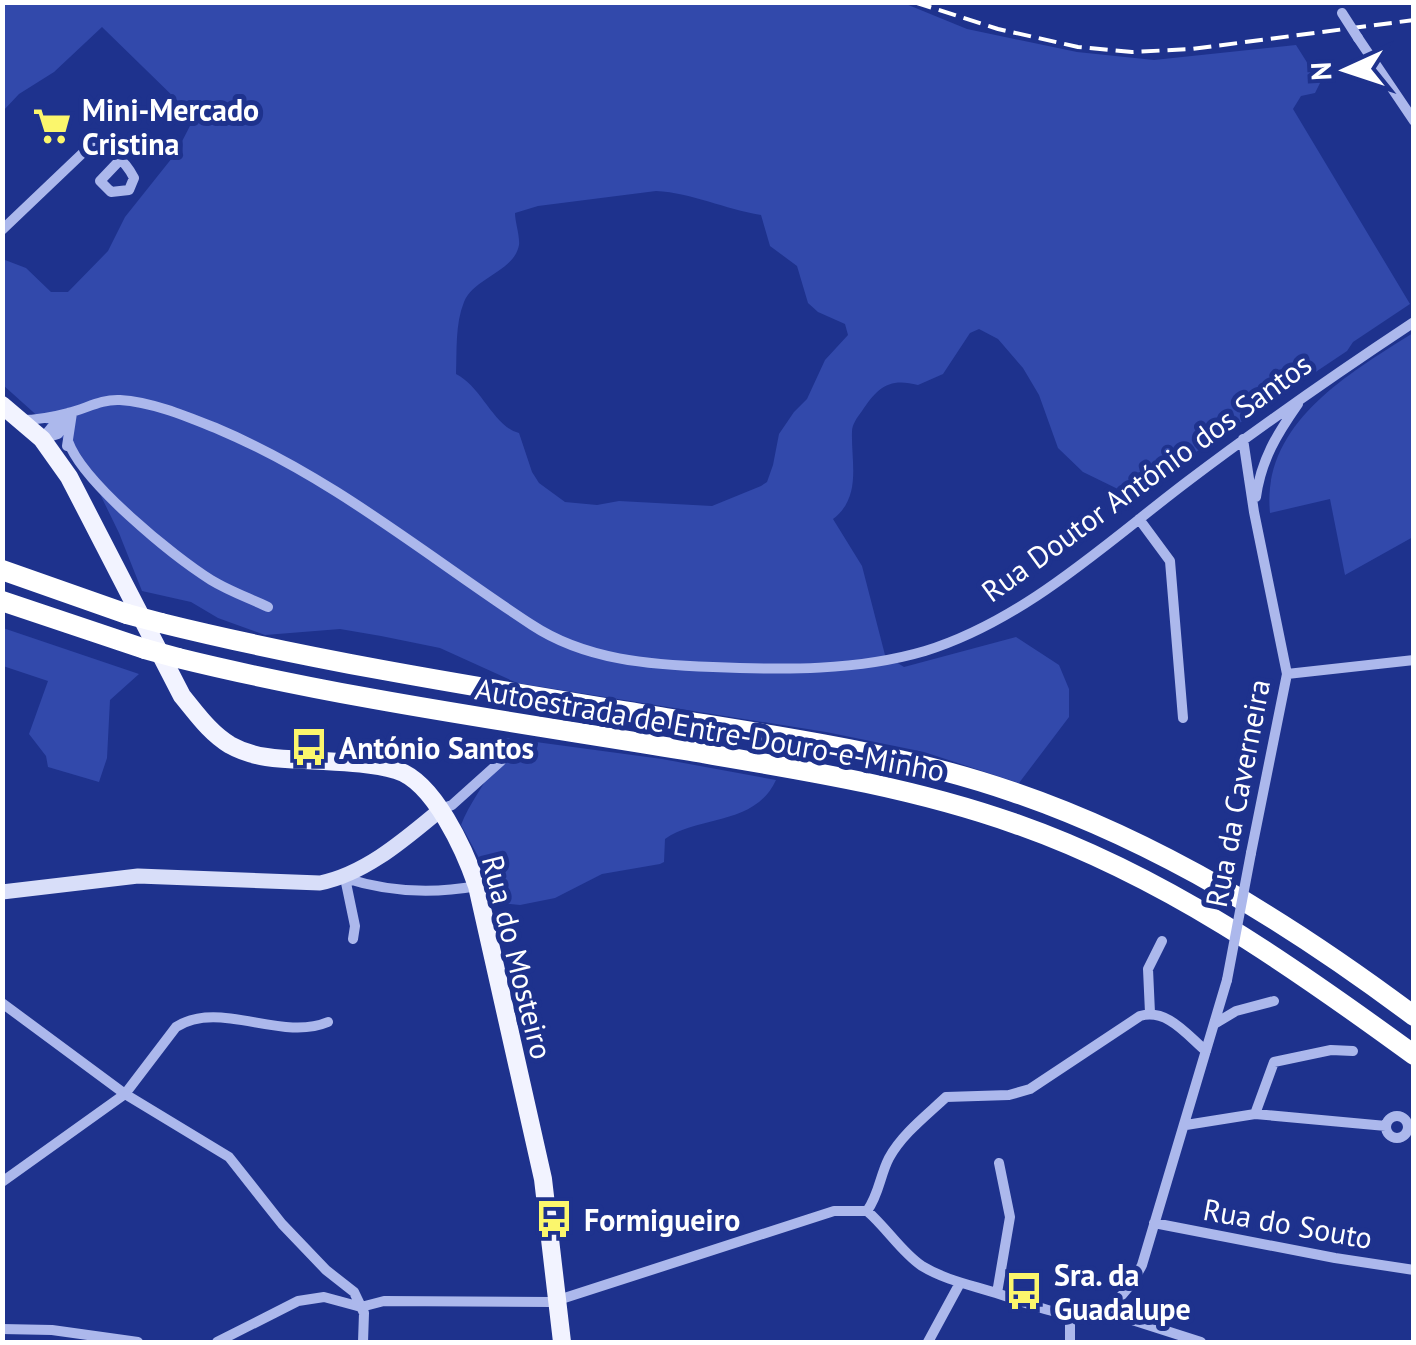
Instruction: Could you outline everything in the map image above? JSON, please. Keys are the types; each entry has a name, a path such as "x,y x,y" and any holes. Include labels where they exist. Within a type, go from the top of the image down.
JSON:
{"highway":[{"name":"Autoestrada de Entre-Douro-e-Minho","path":"2,570 161,623 370,668 854,750 998,787 1100,826 1184,866 1264,913 1414,1016"},
{"name":"Autoestrada de Entre-Douro-e-Minho","path":"2,601 178,658 373,699 857,781 980,812 1081,849 1184,899 1298,970 1414,1055"}],"main road":[{"name":"Rua do Mosteiro","path":"2,405 42,440 70,476 182,696 207,727 232,746 266,758 344,762 397,770 421,786 465,851 477,886 544,1179 562,1342"}],"street":[{"path":"1335,2 1414,121"},
{"path":"2,230 88,148 106,150 120,160"},
{"name":"Rua Doutor António dos Santos","path":"20,420 67,414 98,402 138,402 191,418 313,475 536,628 598,654 634,663 812,668 860,664 924,651 997,622 1243,439 1414,322"},
{"name":"Rua da Caverneira","path":"1254,512 1259,478 1272,441 1303,397"},
{"path":"42,440 58,434 67,414"},
{"path":"67,414 70,476"},
{"name":"Rua da Caverneira","path":"1104,1311 1134,1282 1215,1024 1287,674 1243,439"},
{"path":"68,441 88,478 186,563 214,582 268,607"},
{"path":"1139,518 1170,561 1184,718"},
{"path":"1287,674 1414,660"},
{"path":"2,892 138,876 320,883 346,878 452,804 501,761"},
{"path":"346,878 368,886 410,890 449,891 477,886"},
{"path":"346,878 355,926 353,939"},
{"path":"1150,1013 1148,969 1162,941"},
{"path":"1215,1024 1230,1014 1274,1001"},
{"path":"2,1004 125,1094 229,1157 272,1214 326,1270 354,1292 362,1306 363,1342"},
{"path":"867,1211 896,1146 946,1097 1009,1094 1030,1088 1150,1013 1164,1015 1206,1052"},
{"path":"2,1182 125,1094 176,1027 186,1020 200,1017 288,1026 319,1026 328,1022"},
{"path":"1255,1114 1274,1062 1319,1052 1353,1051"},
{"path":"1186,1124 1255,1114 1386,1126"},
{"path":"997,1293 1010,1217 999,1163"},
{"path":"217,1342 298,1301 324,1297 362,1306 384,1302 559,1300 834,1211 867,1211 920,1265 960,1283 1070,1316 1104,1311 1200,1342"},
{"name":"Rua do Souto","path":"1154,1223 1414,1270"},
{"path":"928,1342 960,1283"},
{"path":"1070,1316 1070,1342"},
{"path":"2,1328 52,1330 138,1342"}],"shaded area":[{"path":"901,2 967,29 1077,52 1154,60 1296,45 1320,83 1315,93 1301,96 1293,109 1410,304 1190,456 1154,490 1140,492 1130,499 1124,492 1083,472 1058,448 1039,395 1023,368 998,339 979,329 970,333 943,374 918,385 891,384 873,396 853,426 851,490 833,519 862,566 885,655 904,667 1016,637 1059,665 1069,689 1069,717 1019,783 924,752 826,732 517,683 440,648 381,636 340,629 265,635 218,618 191,602 142,591 81,455 3,385 3,262 26,268 51,292 68,292 108,251 125,217 176,153 192,122 183,106 102,27 54,72 19,94 3,111 3,3","holes":["670,192 761,215 770,246 797,266 808,303 845,324 848,335 825,360 807,399 779,434 773,465 767,482 761,486 712,506 565,502 539,483 519,433 502,423 473,387 456,374 461,310 469,293 516,254 519,241 515,213 538,206"]},
{"path":"1413,333 1413,537 1345,575 1330,499 1270,513 1271,481 1279,453 1314,405 1362,366"},
{"path":"3,628 139,674 110,700 107,758 99,782 48,767 46,756 29,734 48,681 3,666"},
{"path":"506,738 662,759 776,780 767,795 741,813 679,831 665,839 664,862 660,864 602,874 555,898 520,905 499,903 497,891 461,825"}],"railway":[{"path":"914,2 998,29 1078,47 1132,52 1192,49 1414,20"}],"place":[{"name":"Mini-Mercado Cristina","path":"52,126"},
{"name":"António Santos","path":"309,747"},
{"name":"Formigueiro","path":"554,1219"},
{"name":"Sra. da Guadalupe","path":"1024,1291"}]}
